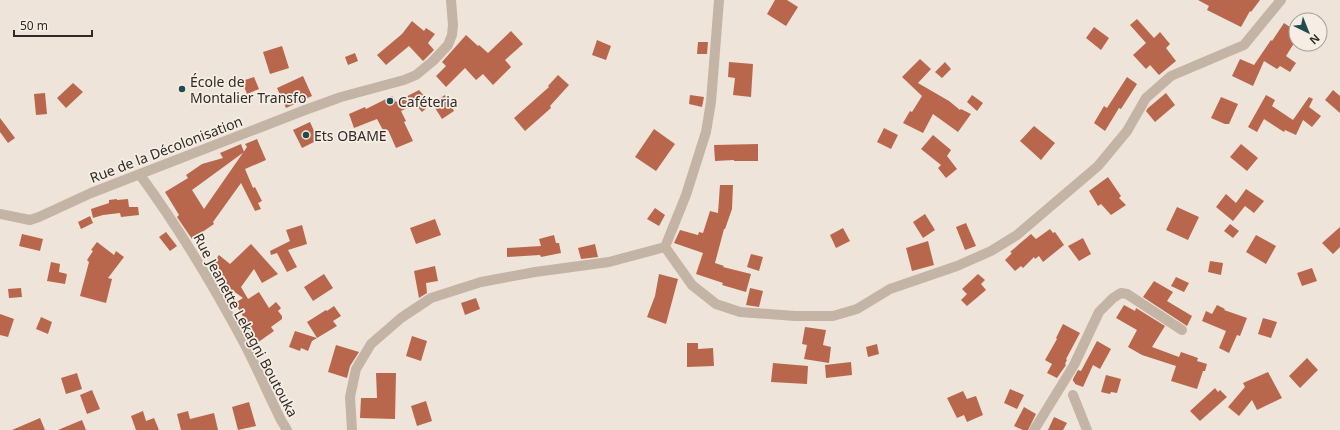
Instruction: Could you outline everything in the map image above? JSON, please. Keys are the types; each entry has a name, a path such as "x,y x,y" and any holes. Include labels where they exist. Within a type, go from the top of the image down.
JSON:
{"street":[{"name":"Rue de la Décolonisation","path":"0,214 30,220 40,218 91,193 341,97 404,80 416,75 433,61 448,45 452,35 453,25 451,0"},
{"path":"665,247 686,195 706,132 711,102 718,0"},
{"path":"665,247 692,285 716,304 740,312 795,316 833,316 857,309 890,289 957,266 991,251 1017,235 1098,166 1127,131 1146,98 1171,76 1244,45 1281,0"},
{"name":"Rue Jeanette Lekagni Boutouka","path":"140,175 179,230 243,342 287,430"},
{"path":"352,430 350,397 356,369 371,344 401,318 431,298 481,282 535,272 609,262 665,247"},
{"path":"1034,430 1074,365 1099,312 1113,298 1122,293 1127,294 1182,330"},
{"path":"1073,395 1087,430"}],"building":[{"path":"775,0 787,0 798,7 786,26 767,14"},
{"path":"1198,0 1260,0 1251,12 1250,11 1241,27 1207,10 1209,6"},
{"path":"1137,19 1154,38 1160,32 1170,44 1166,48 1176,61 1159,75 1150,65 1146,69 1133,55 1146,43 1130,25"},
{"path":"412,21 424,31 426,28 435,34 428,43 434,50 423,61 409,46 386,65 377,55 402,34"},
{"path":"1284,23 1288,26 1288,52 1286,56 1296,63 1290,72 1280,66 1277,69 1264,61 1253,86 1232,76 1240,59 1254,65 1271,40 1272,41"},
{"path":"1094,27 1109,38 1101,50 1086,38"},
{"path":"511,31 523,44 505,60 511,67 493,85 483,74 476,80 465,68 446,87 436,76 446,66 442,62 466,35 488,53"},
{"path":"597,40 611,46 606,60 592,55"},
{"path":"698,42 708,42 707,54 697,54"},
{"path":"282,46 289,68 270,74 263,52"},
{"path":"355,53 358,61 348,65 345,57"},
{"path":"920,59 931,69 918,83 949,101 960,110 961,109 971,114 958,132 933,114 923,133 903,123 922,96 902,77"},
{"path":"729,62 753,64 751,97 733,95 735,78 728,77"},
{"path":"945,62 951,69 942,78 935,72"},
{"path":"558,75 569,85 550,106 551,108 525,131 514,118 549,87 548,86"},
{"path":"303,76 312,96 286,108 277,88"},
{"path":"254,77 259,89 247,94 242,81"},
{"path":"1127,77 1137,84 1121,109 1119,108 1105,131 1094,123 1104,106 1107,108"},
{"path":"73,83 83,92 66,108 57,98"},
{"path":"419,90 431,104 422,112 415,104 401,111 406,121 404,122 413,141 396,148 388,130 384,132 377,119 354,128 349,114 365,107 366,109 392,96 396,102"},
{"path":"1333,90 1340,96 1340,113 1325,100"},
{"path":"45,93 47,114 36,115 34,94"},
{"path":"1166,93 1175,105 1155,122 1146,111"},
{"path":"445,95 454,111 442,119 432,103"},
{"path":"690,95 704,97 702,107 689,104"},
{"path":"972,95 983,103 977,111 967,102"},
{"path":"1266,95 1275,100 1272,106 1293,120 1309,97 1313,99 1309,107 1321,116 1312,127 1303,120 1296,135 1285,130 1284,132 1264,119 1257,132 1248,127"},
{"path":"1221,97 1238,104 1229,124 1225,124 1211,118"},
{"path":"0,118 15,138 8,143 0,132"},
{"name":"Ets OBAME","path":"310,122 318,140 302,148 293,130"},
{"path":"1034,126 1055,143 1041,160 1020,141"},
{"path":"884,128 898,135 891,149 877,142"},
{"path":"654,129 675,144 656,171 635,157"},
{"path":"933,135 951,150 947,156 957,169 946,178 938,168 941,165 921,149"},
{"path":"257,139 266,160 245,169 253,188 255,187 262,201 258,203 261,209 255,211 241,183 213,222 214,224 192,239 177,217 179,215 165,192 188,178 186,175 202,164 223,158 220,153 241,144 244,152 247,147 245,144","holes":["243,153 204,209 192,190"]},
{"path":"758,144 758,161 715,161 714,145"},
{"path":"1241,144 1258,158 1247,171 1230,157"},
{"path":"1108,177 1121,196 1119,198 1126,205 1111,215 1101,204 1098,206 1089,191"},
{"path":"720,185 733,185 732,209 724,229 715,263 724,266 723,267 751,274 746,292 722,285 723,283 696,274 703,253 674,243 680,230 698,235 699,232 703,233 710,211 718,213"},
{"path":"1246,189 1264,201 1254,213 1245,206 1233,221 1216,207 1226,194 1236,203"},
{"path":"128,199 129,207 138,207 139,215 121,217 120,213 93,218 91,209 109,203 109,200"},
{"path":"1177,207 1199,217 1188,240 1166,230"},
{"path":"655,208 665,215 659,226 647,219"},
{"path":"925,214 935,230 923,238 913,222"},
{"path":"90,216 93,223 81,229 78,222"},
{"path":"435,219 441,235 416,244 410,228"},
{"path":"966,223 976,246 965,250 956,227"},
{"path":"1230,224 1239,231 1233,238 1224,231"},
{"path":"302,225 307,244 288,250 297,267 287,272 277,253 271,255 270,251 290,241 286,230"},
{"path":"1340,227 1340,247 1333,254 1322,243"},
{"path":"843,228 850,241 836,248 830,235"},
{"path":"1050,229 1053,233 1055,232 1064,245 1043,262 1039,256 1035,259 1034,257 1023,268 1021,266 1015,271 1005,260 1012,253 1010,252 1031,234 1036,239"},
{"path":"166,232 177,246 170,251 159,237"},
{"path":"22,234 43,239 40,251 19,246"},
{"path":"554,235 556,243 559,243 561,253 541,257 540,255 507,257 507,248 541,246 539,239"},
{"path":"1256,235 1276,246 1266,264 1246,252"},
{"path":"1083,238 1091,254 1079,261 1068,246"},
{"path":"928,241 934,265 912,271 906,248"},
{"path":"97,242 114,255 116,251 124,257 108,278 112,279 106,303 80,296 89,262 87,260 93,251 91,250"},
{"path":"251,244 278,274 262,283 254,269 241,287 248,299 259,292 269,308 276,302 281,308 278,311 282,316 282,319 271,327 274,331 257,343 244,325 247,323 235,303 243,298 221,282 222,279 215,274 210,267 219,255 230,264"},
{"path":"595,244 598,257 581,259 578,248"},
{"path":"751,254 763,257 759,271 747,267"},
{"path":"1210,261 1223,263 1221,275 1208,272"},
{"path":"51,262 60,264 59,272 67,274 65,284 47,281"},
{"path":"435,266 438,281 426,283 427,293 419,298 414,271"},
{"path":"1312,268 1317,281 1302,286 1297,273"},
{"path":"324,274 333,288 313,301 304,287"},
{"path":"659,274 678,279 666,324 647,317 655,296"},
{"path":"978,274 985,280 981,284 986,290 967,306 961,300 967,294 962,289"},
{"path":"1176,277 1189,283 1184,292 1171,286"},
{"path":"1154,281 1173,292 1167,301 1192,316 1187,326 1143,297"},
{"path":"21,288 22,297 9,298 8,289"},
{"path":"750,288 763,291 759,307 746,305"},
{"path":"476,298 480,309 465,315 461,303"},
{"path":"1124,305 1135,311 1136,308 1165,326 1152,347 1179,357 1181,352 1198,358 1197,361 1207,364 1197,389 1171,381 1176,366 1142,355 1128,347 1137,330 1116,318"},
{"path":"1217,305 1225,309 1224,310 1247,318 1240,336 1237,335 1229,353 1219,348 1226,331 1202,321 1206,311 1212,314"},
{"path":"334,306 341,316 333,321 337,326 317,338 307,322"},
{"path":"0,314 14,319 8,337 0,335"},
{"path":"41,317 52,322 48,334 36,329"},
{"path":"1263,318 1277,322 1271,338 1258,334"},
{"path":"1063,324 1080,333 1066,359 1066,365 1057,378 1047,373 1052,364 1045,360 1057,339 1056,338"},
{"path":"805,327 826,330 823,345 831,347 829,363 804,359 807,345 802,344"},
{"path":"295,331 317,338 312,341 308,351 301,348 300,351 289,347"},
{"path":"412,336 427,341 421,361 406,356"},
{"path":"1097,341 1111,349 1100,369 1093,365 1083,387 1075,384 1073,379 1078,370 1081,371"},
{"path":"687,343 698,343 698,349 713,348 714,366 687,367"},
{"path":"877,344 879,354 868,357 866,347"},
{"path":"336,345 359,352 350,366 347,378 328,372"},
{"path":"1307,358 1318,370 1300,388 1289,376"},
{"path":"851,362 852,375 826,378 825,365"},
{"path":"773,363 808,366 807,384 771,382"},
{"path":"1268,372 1282,398 1257,410 1252,400 1239,416 1228,407 1245,387 1243,383"},
{"path":"77,373 82,389 66,394 61,378"},
{"path":"376,373 396,373 395,419 360,418 361,398 377,398"},
{"path":"1106,375 1121,379 1117,393 1111,392 1110,394 1101,392"},
{"path":"1215,388 1218,392 1220,390 1227,397 1200,421 1190,411"},
{"path":"1010,389 1024,395 1017,409 1004,403"},
{"path":"92,390 100,409 87,414 80,395"},
{"path":"963,391 967,399 976,396 983,415 967,422 964,415 957,418 947,398"},
{"path":"426,401 432,421 417,426 411,406"},
{"path":"249,402 256,426 238,430 232,407"},
{"path":"1024,407 1036,414 1028,430 1023,430 1014,426"},
{"path":"143,411 146,421 154,418 159,430 136,430 131,416"},
{"path":"188,411 190,419 214,413 218,430 181,430 177,414"},
{"path":"1054,417 1067,423 1063,430 1048,430"},
{"path":"40,418 45,430 12,430"},
{"path":"82,420 86,430 58,430"}],"place":[{"name":"École de Montalier Transfo","path":"182,89"},
{"name":"Caféteria","path":"390,101"},
{"name":"Ets OBAME","path":"306,135"}]}
